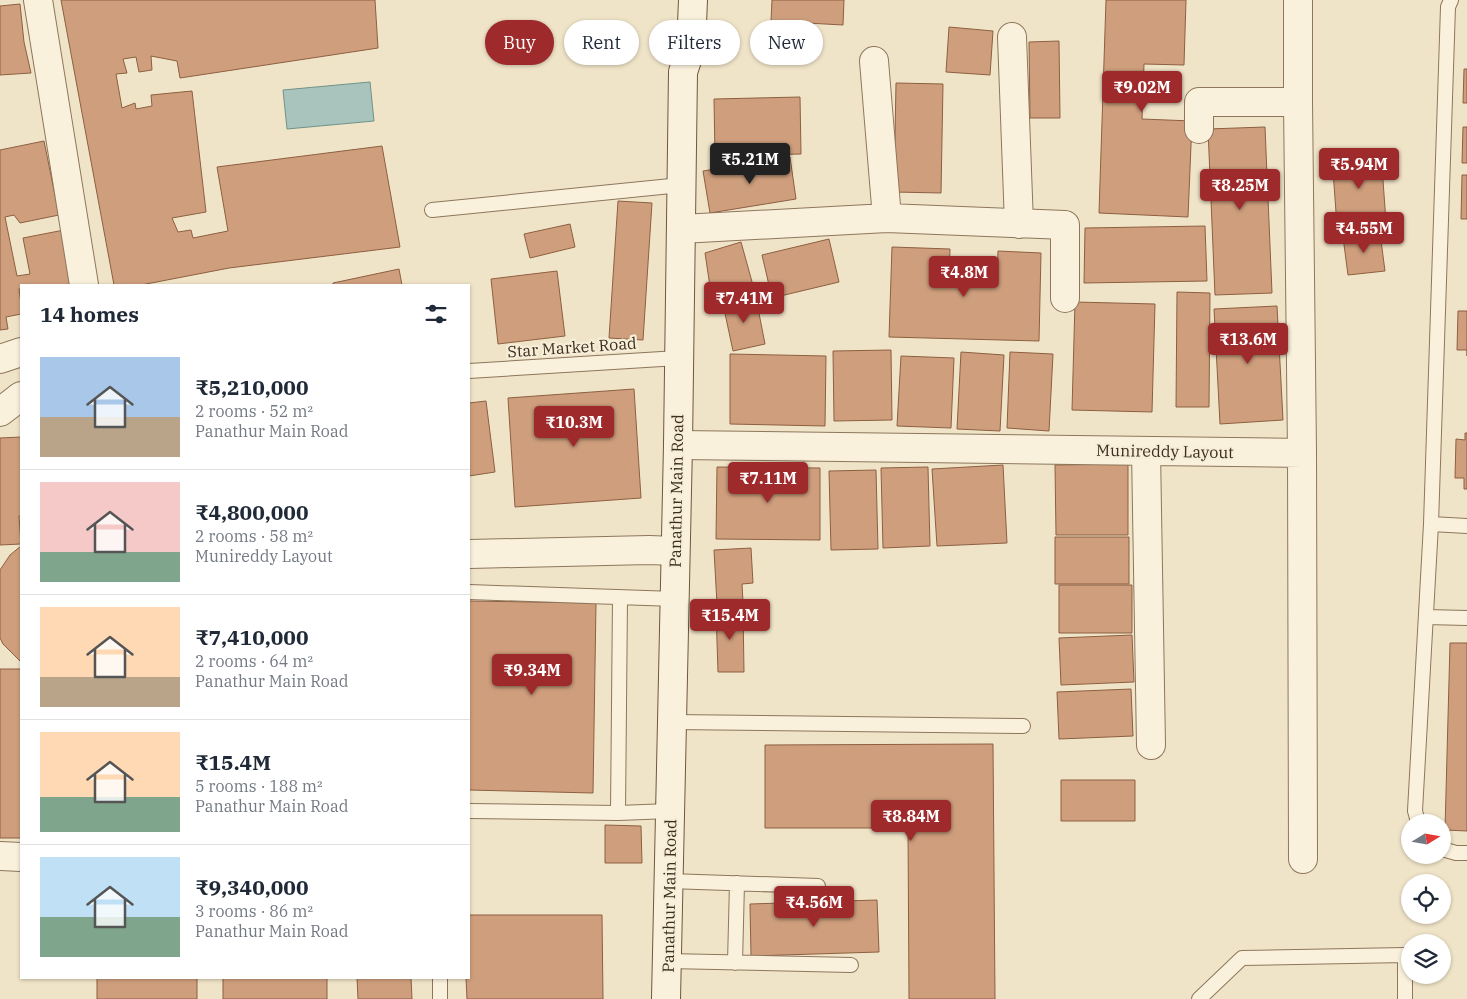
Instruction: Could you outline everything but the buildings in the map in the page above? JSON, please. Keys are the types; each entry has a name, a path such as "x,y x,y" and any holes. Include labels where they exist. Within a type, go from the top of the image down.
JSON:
{"street":[{"path":"38,0 84,284"},
{"name":"Panathur Main Road","path":"675,0 675,49 683,72"},
{"name":"Panathur Main Road","path":"666,999 678,445 683,72 690,48 693,0"},
{"path":"1298,0 1303,859"},
{"path":"1012,37 1019,224"},
{"path":"874,62 887,218"},
{"path":"1199,129 1199,102 1298,102"},
{"path":"681,229 887,218 1065,225 1065,298"},
{"path":"0,360 20,352"},
{"path":"0,412 20,397"},
{"name":"Munireddy Layout","path":"678,445 1302,453"},
{"path":"1146,451 1151,745"},
{"path":"470,554 675,551"},
{"path":"0,856 20,857"}],"lane":[{"path":"1416,814 1431,524 1448,7 1451,0"},
{"path":"432,210 681,185"},
{"name":"Star Market Road","path":"470,371 678,358"},
{"path":"1431,524 1467,526"},
{"path":"470,592 675,599"},
{"path":"618,813 620,598"},
{"path":"1426,616 1467,618"},
{"path":"672,722 1023,726"},
{"path":"470,811 618,813 670,811"},
{"path":"1451,852 1467,853"},
{"path":"669,880 818,886"},
{"path":"735,963 737,884"},
{"path":"1199,999 1242,958 1405,955 1405,999"},
{"path":"667,961 851,965"},
{"path":"440,979 440,999"}],"water":[{"path":"370,82 374,121 287,129 283,90"}]}
